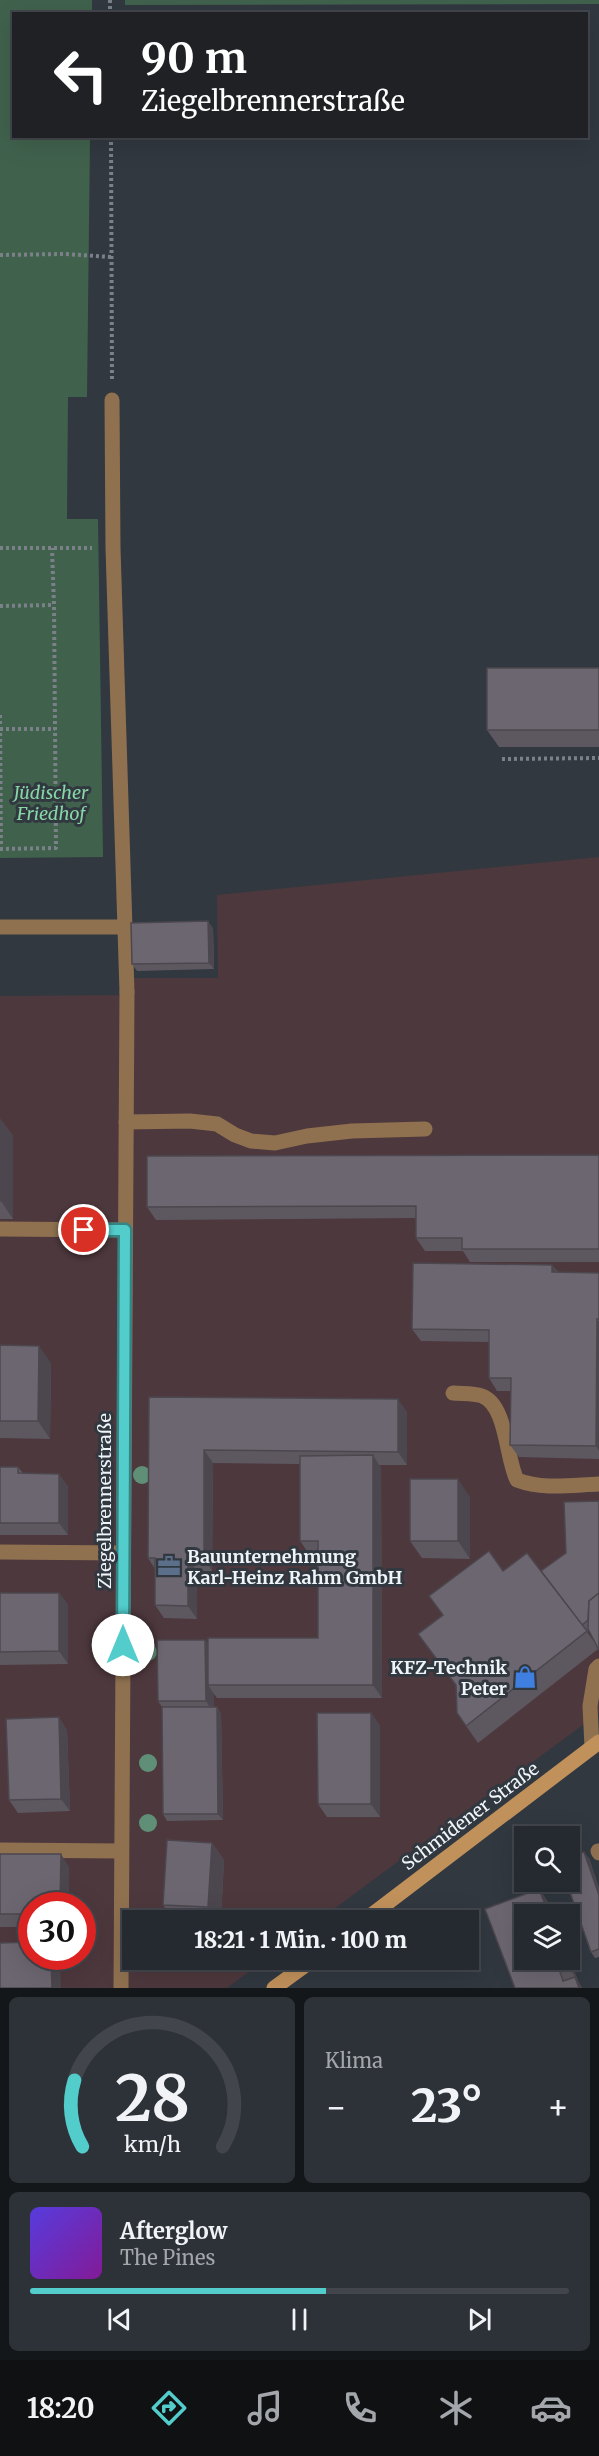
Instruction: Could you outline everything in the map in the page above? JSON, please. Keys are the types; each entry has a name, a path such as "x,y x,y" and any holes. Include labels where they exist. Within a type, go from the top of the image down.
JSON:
{"main road":[{"name":"Schmidener Straße","path":"378,1910 596,1745"},
{"path":"274,1988 299,1970"}],"street":[{"name":"Ziegelbrennerstraße","path":"112,400 112,548 127,992 121,1988"},
{"path":"1,927 125,927"},
{"path":"126,1122 190,1121 217,1124 251,1141 275,1143 307,1136 352,1131 425,1129"},
{"path":"0,1229 125,1230"},
{"path":"453,1393 483,1396 495,1407 501,1419 512,1472 517,1480 529,1485 599,1484"},
{"path":"0,1552 123,1554"},
{"path":"596,1745 590,1706 596,1669 599,1666"},
{"path":"0,1850 121,1851"}],"path":[{"path":"111,138 112,400"},
{"path":"0,255 65,254 111,258"},
{"path":"0,548 112,548"},
{"path":"0,715 1,849 56,848 54,605 51,548"},
{"path":"0,606 54,605"},
{"path":"0,729 55,729"},
{"path":"502,759 599,758"}],"shaded area":[{"path":"599,857 599,1713 333,1910 122,1910 122,1970 251,1970 227,1988 0,1988 0,996 133,995 133,978 218,978 217,895"}],"green space":[{"name":"Jüdischer Friedhof","path":"0,0 92,0 92,12 12,12 12,138 90,138 87,397 68,397 67,519 98,519 103,857 0,858"},
{"path":"125,0 599,0 599,4 125,5"}],"building":[{"path":"487,668 599,668 599,730 487,730"},
{"path":"208,921 209,963 132,964 131,923"},
{"path":"0,1119 1,1201 0,1201"},
{"path":"599,1155 599,1249 462,1249 462,1238 416,1238 416,1206 147,1207 147,1156"},
{"path":"413,1263 552,1265 552,1272 599,1273 596,1446 510,1445 511,1378 489,1378 489,1330 412,1329"},
{"path":"0,1345 39,1346 38,1421 0,1421"},
{"path":"149,1397 398,1399 398,1452 204,1450 204,1558 188,1558 188,1606 155,1605 155,1558 148,1558"},
{"path":"373,1455 373,1685 208,1685 208,1638 318,1638 318,1541 300,1541 300,1456"},
{"path":"0,1467 18,1467 18,1473 59,1474 59,1523 0,1523"},
{"path":"410,1479 458,1479 458,1541 410,1541"},
{"path":"599,1501 599,1593 589,1601 588,1620 582,1625 541,1571 566,1553 564,1502"},
{"path":"489,1551 503,1571 527,1553 587,1631 466,1726 457,1713 456,1685 418,1634 443,1615 429,1596"},
{"path":"0,1593 59,1593 59,1651 0,1652"},
{"path":"599,1593 599,1650 588,1629 589,1601"},
{"path":"157,1640 205,1640 206,1701 158,1701"},
{"path":"162,1707 217,1707 218,1814 163,1814"},
{"path":"317,1713 371,1713 371,1804 318,1804"},
{"path":"59,1717 61,1799 9,1800 6,1719"},
{"path":"167,1840 212,1843 208,1907 163,1905"},
{"path":"584,1852 599,1895 599,1949 591,1952 580,1921 580,1904 574,1904 570,1892 580,1892 580,1853"},
{"path":"0,1854 61,1854 60,1892 18,1892 18,1914 0,1914"},
{"path":"531,1892 540,1892 545,1904 514,1904 514,1970 564,1970 560,1972 563,1981 575,1977 579,1988 515,1988 485,1909"},
{"path":"18,1942 18,1970 51,1970 52,1988 0,1988 0,1943"}],"place":[{"name":"Bauunternehmung Karl-Heinz Rahm GmbH","path":"169,1566"},
{"name":"KFZ-Technik Peter","path":"525,1677"}],"route":[{"path":"84,1230 125,1230 123,1645"}]}
